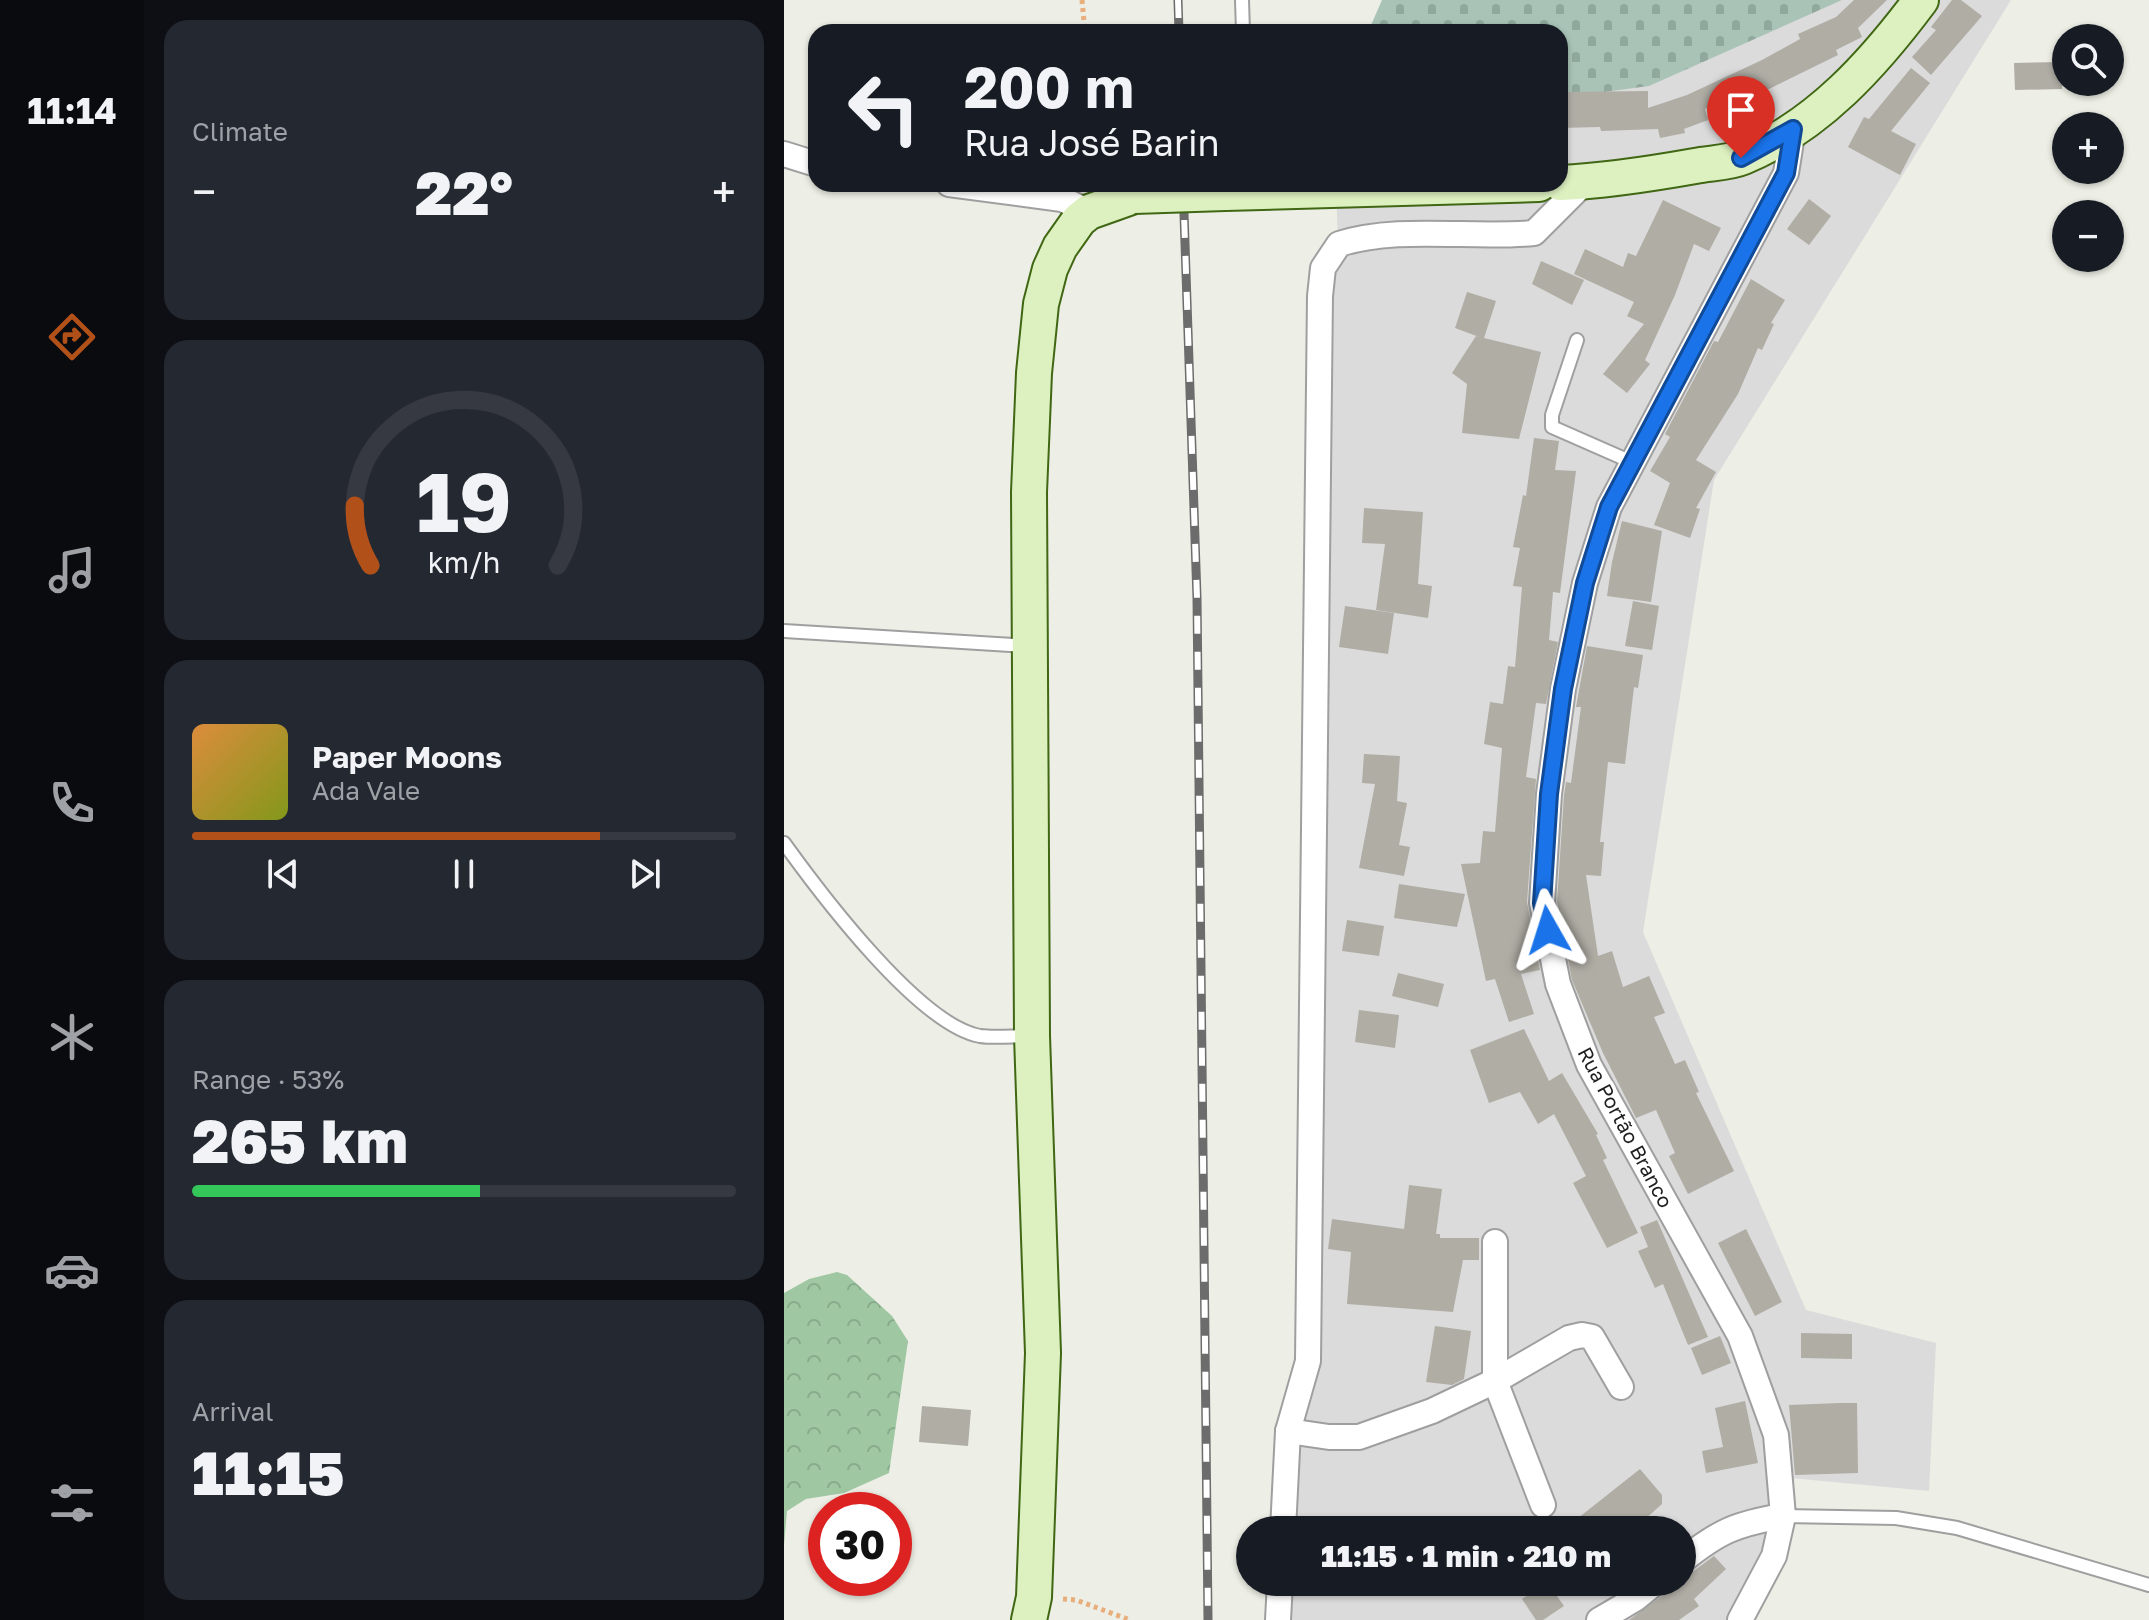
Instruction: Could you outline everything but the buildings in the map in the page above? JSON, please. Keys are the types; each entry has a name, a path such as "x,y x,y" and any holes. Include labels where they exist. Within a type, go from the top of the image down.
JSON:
{"main road":[{"path":"1572,182 1741,158 1793,129 1832,101 1886,48 1921,0"},
{"path":"1031,1608 1043,1353 1032,1036 1029,646 1029,492 1039,318 1050,269 1060,247 1079,220 1089,212 1134,196 1206,192"}],"street":[{"name":"Rua Portão Branco","path":"1740,1620 1774,1556 1783,1516 1776,1435 1740,1336 1589,1065 1558,984 1542,903 1549,794 1563,689 1585,583 1609,507 1786,173 1793,129"},
{"path":"784,154 808,162"},
{"path":"1009,192 1062,199 1089,212"},
{"path":"1284,1516 1288,1431 1308,1361 1320,296 1323,268 1339,244 1366,235 1508,236 1534,233 1565,192"},
{"path":"1495,1242 1495,1381 1543,1505"},
{"path":"1288,1431 1329,1437 1359,1437 1432,1411 1495,1381 1569,1338 1582,1335 1592,1337 1621,1387"},
{"path":"1696,1550 1712,1537 1742,1523 1783,1516"},
{"path":"1278,1620 1279,1596"},
{"path":"1599,1620 1639,1596"}],"lane":[{"path":"1242,0 1243,24"},
{"path":"1577,340 1552,415 1552,427 1634,463"},
{"path":"784,631 1029,646"},
{"path":"784,843 819,892 917,1001 946,1022 979,1036 1032,1036"},
{"path":"1783,1516 1896,1518 1957,1528 2149,1585"}],"path":[{"path":"1082,0 1084,24"},
{"path":"1031,1608 1076,1600 1130,1620"}],"shaded area":[{"path":"1842,0 2011,0 1714,480 1643,932 1806,1310 1936,1343 1929,1491 1780,1477 1783,1516 1740,1620 1278,1620 1279,1596 1696,1596 1696,1516 1285,1516 1308,1361 1320,296 1338,244 1336,192 1568,192 1568,95"}],"green space":[{"path":"1382,0 1842,0 1649,86 1568,97 1568,24 1372,24"},
{"path":"837,1272 847,1275 892,1316 908,1341 889,1473 846,1492 808,1492 808,1499 787,1511 784,1545 784,1293 809,1279"}],"railway":[{"path":"1178,0 1179,24"},
{"path":"1183,192 1197,598 1208,1620"}],"route":[{"path":"1548,930 1542,903 1549,794 1563,689 1585,583 1609,507 1786,173 1793,129 1741,158"}]}
